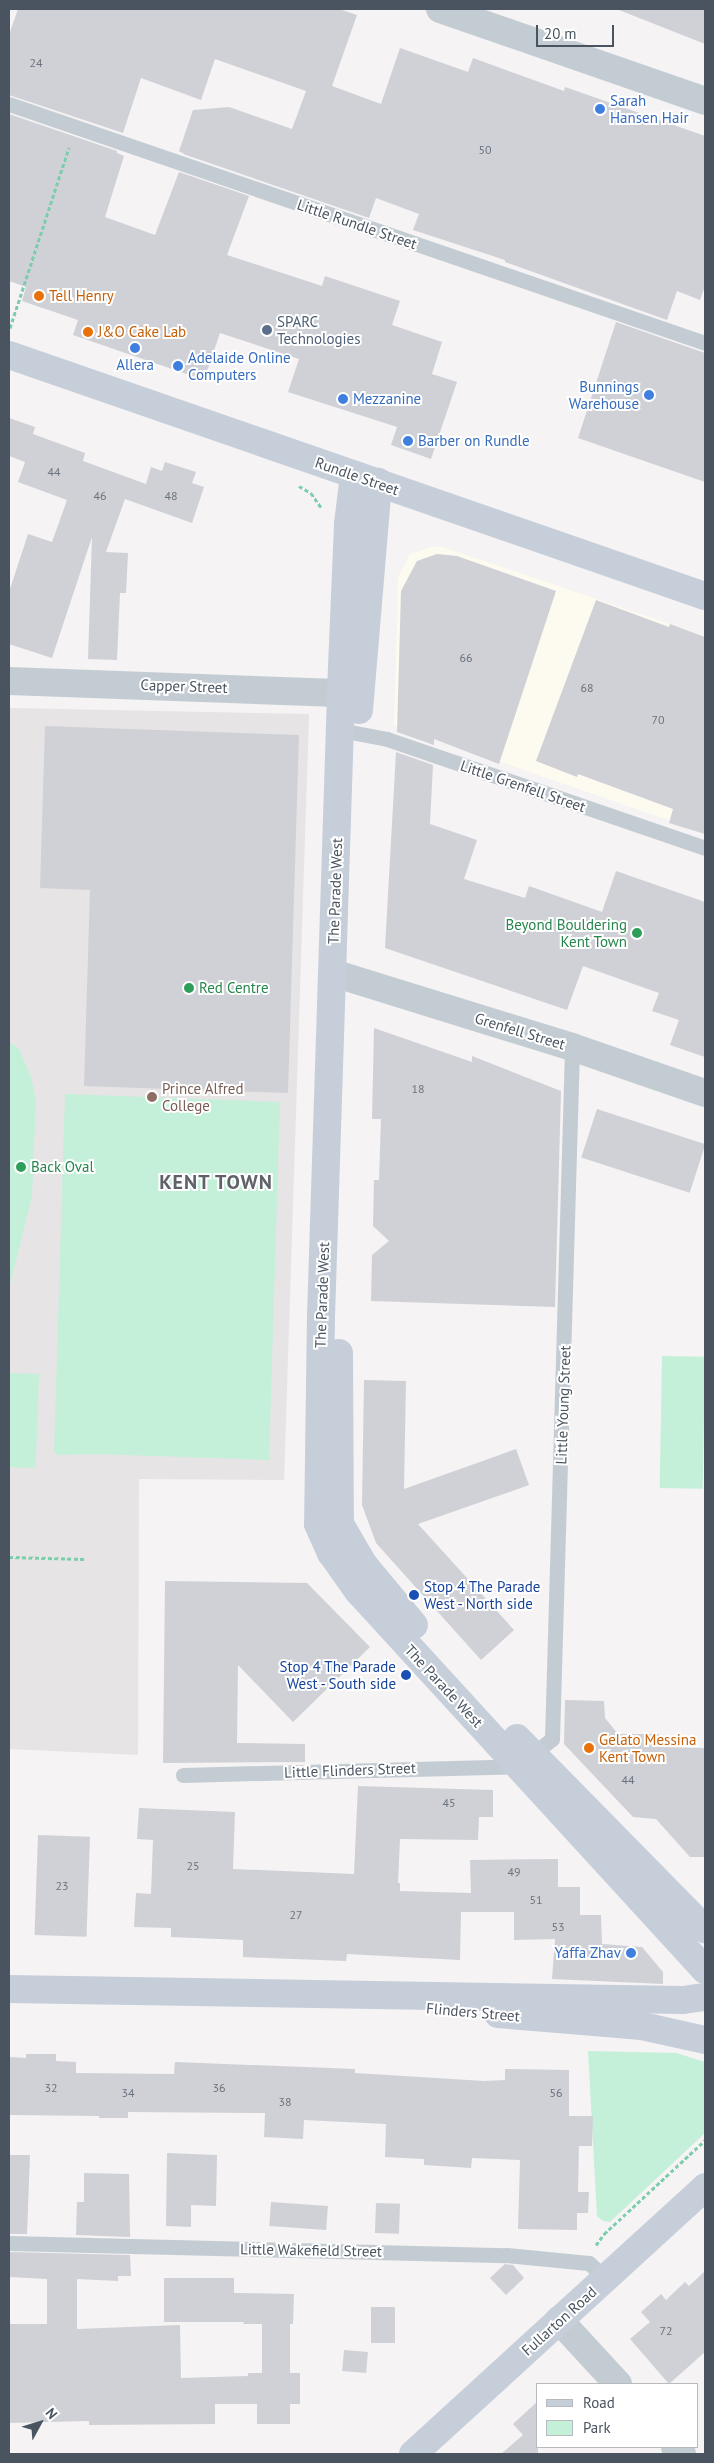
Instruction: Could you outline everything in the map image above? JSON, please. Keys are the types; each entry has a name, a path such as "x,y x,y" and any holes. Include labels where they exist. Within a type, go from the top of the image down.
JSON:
{"street":[{"path":"440,9 705,101"},
{"name":"Rundle Street","path":"9,355 705,596"},
{"name":"The Parade West","path":"366,479 350,694 342,975 321,1315 318,1524 330,1553 358,1592 526,1761 705,1929"},
{"name":"Capper Street","path":"9,681 350,694"},
{"name":"Grenfell Street","path":"342,975 572,1047 705,1093"},
{"name":"The Parade West","path":"526,1761 705,1970"},
{"name":"Flinders Street","path":"9,1989 694,1999"},
{"name":"Flinders Street","path":"240,1993 642,2026 705,2040"},
{"name":"Fullarton Road","path":"413,2454 705,2187"},
{"path":"559,2320 617,2383"}],"lane":[{"name":"Little Rundle Street","path":"9,104 705,343"},
{"name":"Little Grenfell Street","path":"349,732 387,739 705,848"},
{"name":"Little Young Street","path":"526,1761 552,1739 572,1047"},
{"name":"Little Flinders Street","path":"183,1775 526,1761"},
{"name":"Little Wakefield Street","path":"9,2242 506,2255 589,2263 606,2279"}],"path":[{"path":"9,332 76,127"},
{"path":"296,484 312,493 324,514"},
{"path":"9,1557 84,1559"},
{"path":"582,2262 604,2234 705,2140"}],"shaded area":[{"path":"432,547 443,547 705,636 705,833 394,725 398,577 410,554"},
{"name":"Prince Alfred College","path":"9,708 309,714 284,1480 139,1479 138,1755 9,1749"}],"green space":[{"name":"Back Oval","path":"9,1042 19,1049 31,1077 36,1100 32,1196 9,1289"},
{"path":"65,1094 280,1102 269,1460 96,1454 57,1455 54,1452"},
{"path":"662,1356 705,1357 703,1489 660,1488"},
{"path":"9,1373 39,1374 36,1468 9,1467"},
{"path":"588,2051 676,2053 705,2062 705,2133 610,2222 603,2221 597,2216"}],"building":[{"path":"18,9 339,9 357,15 332,86 381,104 400,48 468,72 473,58 564,91 565,87 705,136 705,286 700,300 677,291 667,320 505,262 505,260 413,230 419,214 376,198 369,218 186,155 179,151 193,110 229,107 292,129 306,91 215,59 201,100 141,78 123,133 9,95 9,35"},
{"path":"705,9 705,44 619,10"},
{"path":"9,114 117,151 117,153 124,156 105,217 155,235 179,172 249,196 227,255 322,286 325,276 400,301 392,325 442,342 432,374 457,382 431,459 391,445 397,427 288,392 299,359 220,333 204,380 73,335 78,320 22,301 26,287 9,281"},
{"name":"Bunnings Warehouse","path":"616,322 705,353 705,482 578,438"},
{"path":"9,418 35,427 33,434 85,453 83,461 146,484 151,467 162,471 165,462 196,472 192,483 204,487 192,523 125,499 106,552 128,553 126,593 120,593 117,660 88,659 92,537 52,658 9,644 9,592 28,534 52,542 67,500 18,482 25,462 9,456"},
{"path":"437,554 457,556 556,591 499,764 434,739 434,745 397,732 401,591 417,561"},
{"path":"596,600 669,627 670,624 705,637 705,834 669,823 673,809 578,774 577,777 536,761"},
{"name":"Red Centre","path":"45,726 299,735 288,1093 84,1086 90,890 40,888"},
{"path":"396,752 433,765 430,824 477,840 464,879 525,898 529,886 602,912 616,871 705,902 705,1057 670,1045 679,1020 652,1011 659,993 583,966 567,1010 385,948"},
{"path":"374,1028 472,1062 472,1056 561,1091 555,1307 371,1301 372,1255 389,1241 373,1226 374,1180 379,1180 381,1119 372,1119"},
{"path":"597,1109 705,1144 690,1193 581,1158"},
{"path":"364,1380 406,1381 404,1489 516,1449 529,1485 418,1524 514,1630 481,1660 376,1543 362,1505"},
{"path":"165,1581 307,1583 370,1647 293,1722 238,1665 237,1743 305,1744 305,1762 163,1763"},
{"path":"565,1700 604,1701 605,1718 618,1734 659,1734 658,1747 705,1748 705,1857 690,1857 656,1819 633,1817 564,1744"},
{"path":"358,1786 493,1790 493,1817 479,1817 478,1840 400,1839 398,1883 400,1883 400,1891 471,1893 470,1860 558,1859 558,1887 580,1887 580,1915 601,1915 602,1944 642,1947 663,1972 663,1984 552,1979 555,1939 514,1940 514,1912 461,1912 460,1960 347,1954 346,1961 243,1957 243,1940 171,1937 171,1928 134,1927 136,1893 151,1894 153,1840 137,1839 139,1808 235,1812 233,1869 354,1874"},
{"path":"38,1835 90,1837 86,1937 35,1935"},
{"path":"26,2054 56,2054 56,2061 76,2062 76,2073 174,2074 175,2062 355,2069 355,2073 484,2081 505,2080 505,2069 569,2070 569,2116 593,2116 592,2146 579,2146 578,2192 589,2192 588,2213 577,2213 577,2230 518,2229 520,2160 472,2158 471,2168 424,2165 424,2159 385,2157 386,2124 304,2120 303,2139 264,2137 265,2113 128,2112 128,2118 9,2115 9,2057 26,2058"},
{"path":"167,2153 217,2155 216,2206 191,2205 191,2227 166,2226"},
{"path":"9,2155 30,2155 27,2234 9,2234"},
{"path":"84,2173 129,2174 130,2237 76,2235 77,2202 84,2202"},
{"path":"271,2202 328,2206 326,2230 269,2226"},
{"path":"376,2203 400,2204 399,2234 375,2233"},
{"path":"9,2252 130,2255 131,2276 118,2276 118,2281 77,2279 77,2329 180,2325 181,2378 248,2376 248,2373 262,2373 262,2324 243,2324 244,2322 164,2322 164,2278 234,2278 234,2293 294,2294 293,2324 290,2324 290,2373 300,2373 300,2404 290,2404 290,2424 257,2424 257,2404 215,2404 215,2424 89,2425 89,2421 9,2423 9,2324 47,2324 47,2279 9,2277"},
{"path":"505,2264 513,2265 524,2278 506,2295 490,2278"},
{"path":"705,2271 705,2352 668,2383 630,2339 650,2322 641,2312 661,2294 666,2300 685,2282 689,2286"},
{"path":"371,2307 395,2307 395,2343 371,2343"},
{"path":"344,2350 368,2352 366,2373 342,2371"},
{"path":"536,2403 536,2448 538,2448 538,2454 501,2454 523,2435 513,2424"}],"place":[{"name":"Sarah Hansen Hair","path":"600,109"},
{"name":"Tell Henry","path":"39,296"},
{"name":"SPARC Technologies","path":"267,330"},
{"name":"J&O Cake Lab","path":"88,332"},
{"name":"Allera","path":"135,348"},
{"name":"Adelaide Online Computers","path":"178,366"},
{"name":"Bunnings Warehouse","path":"649,395"},
{"name":"Mezzanine","path":"343,399"},
{"name":"Barber on Rundle","path":"408,441"},
{"name":"Beyond Bouldering Kent Town","path":"637,933"},
{"name":"Red Centre","path":"189,988"},
{"name":"Prince Alfred College","path":"152,1097"},
{"name":"Back Oval","path":"21,1167"},
{"name":"Stop 4 The Parade West - North side","path":"414,1595"},
{"name":"Stop 4 The Parade West - South side","path":"406,1675"},
{"name":"Gelato Messina Kent Town","path":"589,1748"},
{"name":"Yaffa Zhav","path":"631,1953"}],"district":[{"name":"KENT TOWN","path":"216,1182"}]}
